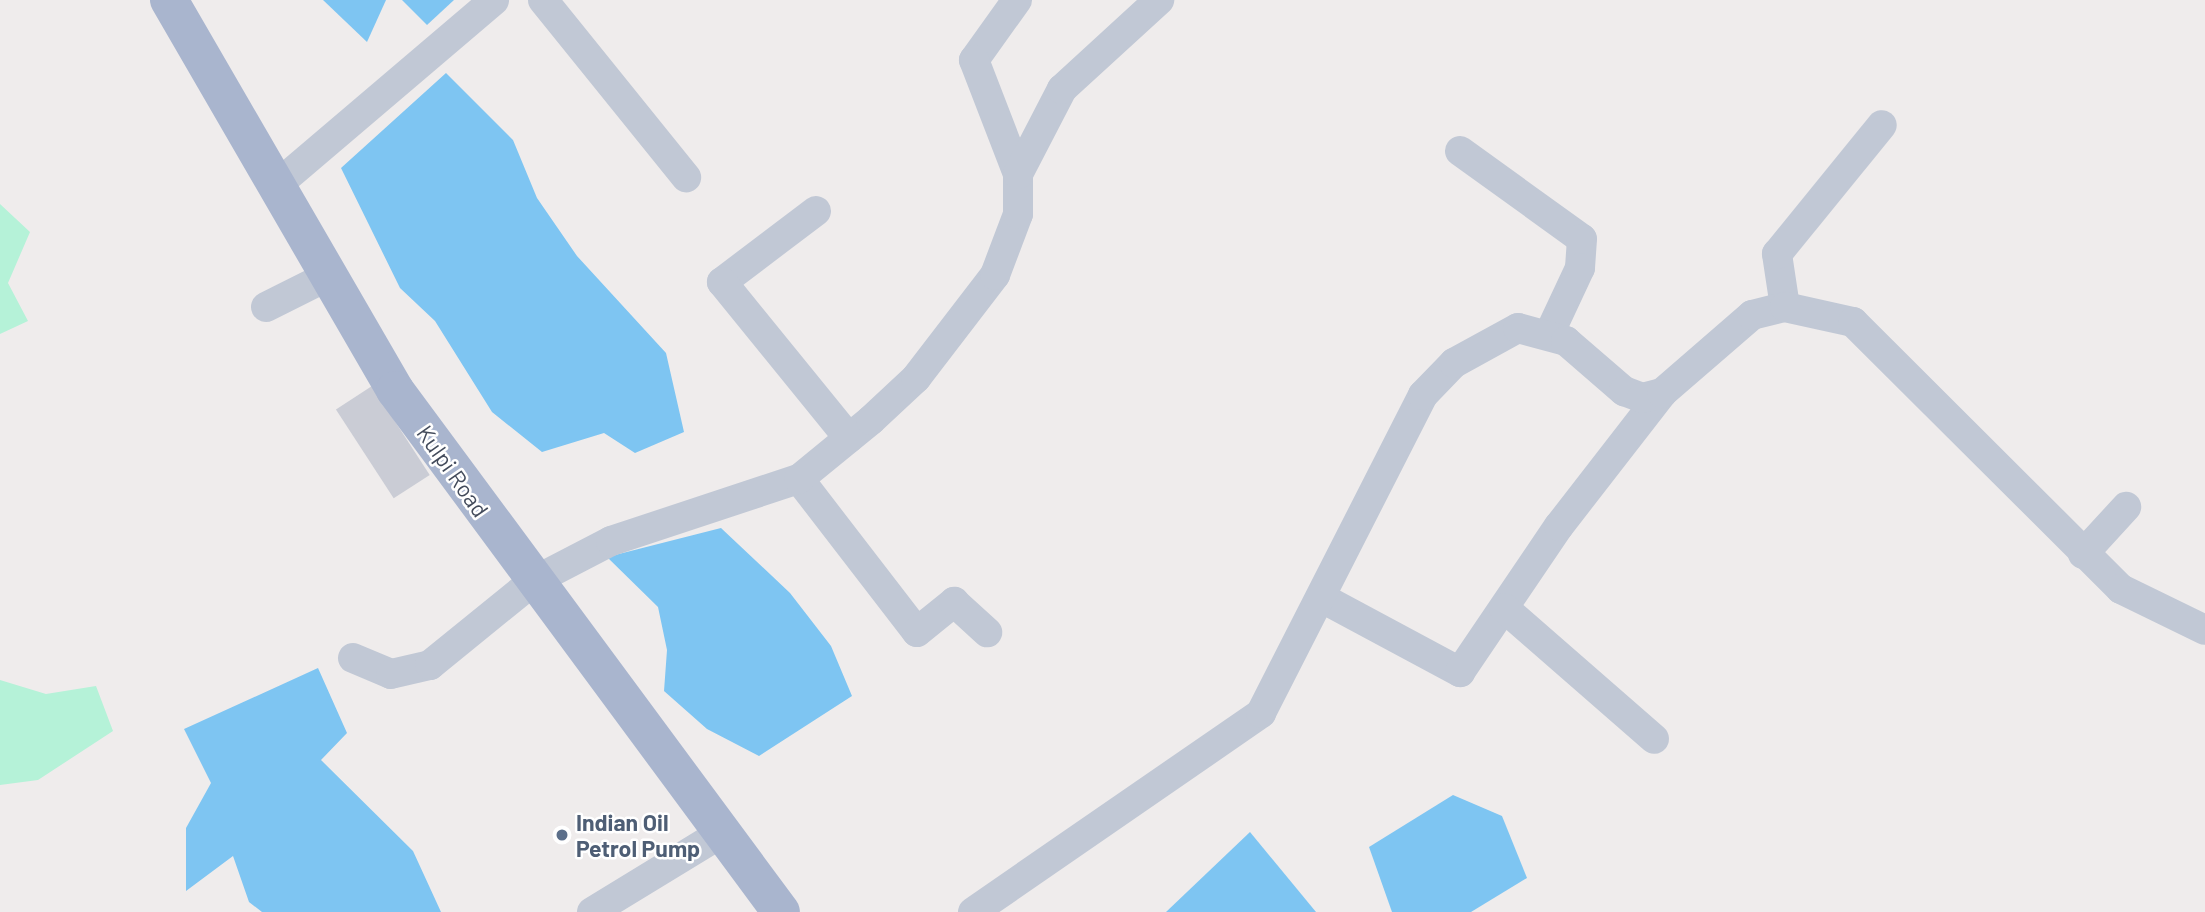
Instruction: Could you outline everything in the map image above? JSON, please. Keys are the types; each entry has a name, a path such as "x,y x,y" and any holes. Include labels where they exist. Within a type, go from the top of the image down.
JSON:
{"main road":[{"name":"Kulpi Road","path":"170,0 395,390 532,582 781,912"}],"street":[{"path":"277,185 494,0"},
{"path":"543,0 686,177"},
{"path":"353,658 391,674 430,665 532,582 611,541 799,479 916,378 995,275 1018,214 1018,174 974,60 1017,0"},
{"path":"1018,174 1062,89 1159,0"},
{"path":"1785,307 1777,254 1882,125"},
{"path":"1460,151 1582,239 1580,268 1549,332"},
{"path":"816,211 722,282 849,438"},
{"path":"266,306 330,275"},
{"path":"1322,598 1460,672 1662,393 1752,315 1785,307 1853,322 1878,342 2083,554 2121,589 2205,630"},
{"path":"973,912 1261,713 1322,598 1423,395 1454,363 1493,337 1518,328 1549,332 1624,391 1642,398 1662,393"},
{"path":"799,479 917,632 954,602 987,632"},
{"path":"2083,554 2126,507"},
{"path":"1504,608 1654,739"},
{"path":"592,912 720,834"}],"green space":[{"path":"0,204 30,232 8,283 28,321 0,334"},
{"path":"0,680 46,694 96,686 113,731 38,780 0,785"}],"water":[{"path":"323,0 386,0 367,42"},
{"path":"402,0 454,0 427,25"},
{"path":"446,73 513,140 537,198 577,256 666,353 684,432 635,453 604,433 542,452 492,412 435,321 400,288 341,168"},
{"path":"721,528 790,593 831,646 852,696 759,756 707,729 664,691 667,650 658,607 607,557"},
{"path":"318,668 347,733 321,760 413,851 441,912 262,912 249,902 233,856 186,891 186,828 211,783 184,729"},
{"path":"1453,795 1502,816 1527,878 1471,912 1392,912 1369,847"},
{"path":"1250,832 1316,912 1166,912"}],"building":[{"path":"372,386 430,475 394,498 336,409"}],"place":[{"name":"Indian Oil Petrol Pump","path":"562,835"}]}
